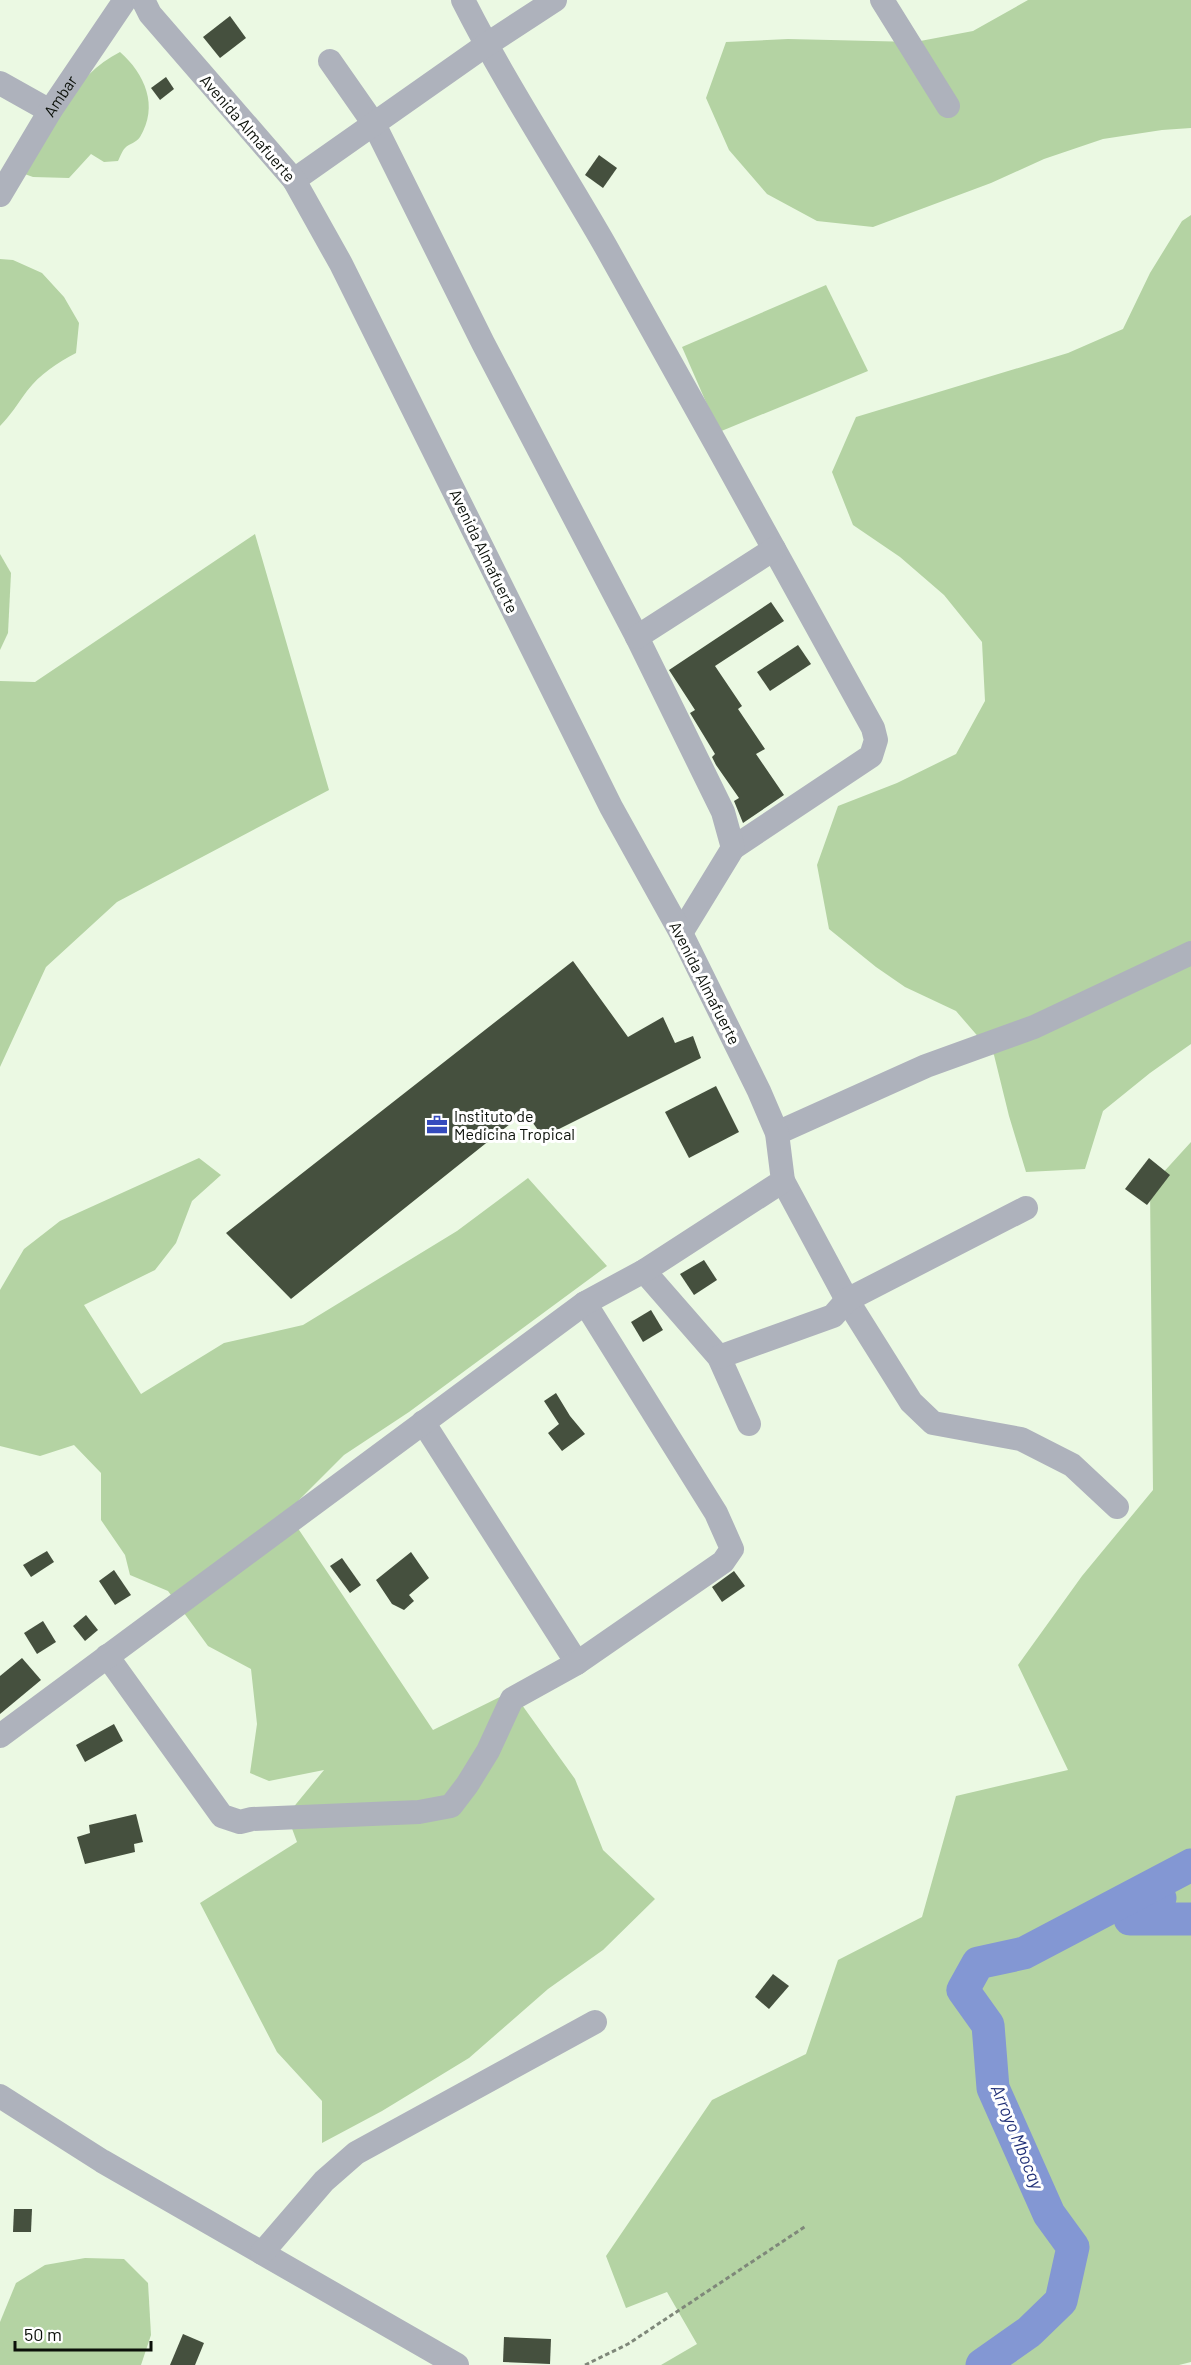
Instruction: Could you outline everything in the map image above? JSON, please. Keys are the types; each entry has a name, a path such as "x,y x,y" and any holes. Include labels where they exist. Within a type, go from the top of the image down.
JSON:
{"street":[{"name":"Ambar","path":"0,195 50,111 125,0"},
{"name":"Avenida Almafuerte","path":"143,0 150,14 165,32 294,180 346,275 611,807 681,933 759,1091 777,1133 783,1181"},
{"path":"463,0 486,45 604,245 774,549 873,728 876,740 871,756 733,848 681,933"},
{"path":"294,180 486,45 555,0"},
{"path":"882,0 948,106"},
{"path":"330,61 374,124 483,343 637,637 723,812 733,848"},
{"path":"0,83 50,111"},
{"path":"637,637 774,549"},
{"path":"777,1133 926,1066 1034,1027 1191,953"},
{"path":"0,1736 585,1303 644,1271 783,1181 847,1300 911,1402 933,1423 1021,1439 1072,1465 1117,1507"},
{"path":"719,1357 833,1316 847,1300 1026,1208"},
{"path":"644,1271 719,1357 749,1424"},
{"path":"107,1656 222,1816 240,1822 252,1819 419,1812 451,1806 488,1751 512,1699 576,1663 723,1562 732,1549 716,1514 585,1303"},
{"path":"423,1422 576,1663"},
{"path":"262,2253 324,2181 356,2153 595,2022"},
{"path":"0,2096 102,2161 457,2365"}],"path":[{"path":"585,2365 628,2344 806,2226"}],"green space":[{"path":"1028,0 1191,0 1191,128 1103,139 1044,159 991,183 873,227 817,221 767,194 729,150 706,98 726,42 788,39 915,42 973,31"},
{"path":"120,52 142,80 149,102 146,125 140,137 125,148 118,161 104,162 91,154 69,178 33,177 19,172 75,89 104,62"},
{"path":"1191,215 1191,1044 1103,1111 1085,1169 1026,1172 994,1055 956,1011 905,987 829,929 817,865 838,806 897,783 956,754 985,701 982,642 944,595 900,557 853,525 832,472 856,417 1068,353 1123,329 1150,273 1182,221"},
{"path":"0,259 13,260 42,273 64,297 79,323 76,353 37,379 0,426"},
{"path":"826,285 868,371 719,432 682,347"},
{"path":"255,534 329,790 117,902 46,967 0,1067 0,681 35,682"},
{"path":"0,554 11,573 8,633 0,650"},
{"path":"1191,1142 1191,2362 1179,2365 661,2365 697,2344 667,2292 626,2308 606,2256 712,2100 806,2054 838,1960 922,1917 956,1796 1068,1770 1018,1665 1082,1576 1153,1490 1150,1187"},
{"path":"199,1158 221,1175 192,1201 176,1243 155,1270 84,1305 141,1394 224,1343 303,1325 457,1231 528,1178 607,1266 409,1412 344,1455 287,1512 433,1730 512,1691 575,1779 603,1850 655,1899 603,1950 548,1989 469,2058 382,2111 322,2143 322,2101 277,2052 200,1903 297,1842 287,1815 324,1770 269,1781 250,1773 257,1724 251,1669 208,1646 168,1591 130,1575 125,1555 101,1520 101,1473 74,1445 40,1456 0,1446 0,1290 24,1249 60,1221"},
{"path":"85,2258 124,2259 148,2283 151,2335 141,2365 0,2365 0,2322 16,2283 45,2265"}],"building":[{"path":"230,16 246,38 220,58 203,37"},
{"path":"166,77 174,89 160,100 151,88"},
{"path":"599,155 617,168 603,188 585,175"},
{"path":"771,602 784,621 715,666 742,706 738,709 765,749 756,754 784,795 743,823 734,801 739,798 716,765 712,757 715,754 690,713 695,710 669,670"},
{"path":"798,645 811,664 770,691 757,672"},
{"name":"Instituto de Medicina Tropical","path":"573,961 628,1037 663,1017 675,1043 693,1036 701,1058 543,1137 525,1112 291,1299 226,1233"},
{"path":"716,1086 739,1132 689,1158 665,1112"},
{"path":"1149,1158 1170,1175 1147,1205 1125,1189"},
{"path":"704,1260 717,1280 694,1295 680,1274"},
{"path":"651,1310 663,1330 643,1342 631,1322"},
{"path":"556,1393 570,1416 585,1434 562,1451 548,1433 559,1424 544,1401"},
{"path":"47,1551 54,1562 31,1577 23,1565"},
{"path":"411,1552 429,1578 409,1595 414,1601 404,1610 392,1604 376,1580"},
{"path":"342,1558 361,1585 350,1593 330,1566"},
{"path":"114,1570 131,1595 115,1605 99,1581"},
{"path":"734,1571 745,1586 722,1602 712,1587"},
{"path":"86,1615 98,1630 85,1641 73,1626"},
{"path":"43,1621 56,1642 37,1654 24,1633"},
{"path":"22,1658 41,1680 0,1714 0,1676"},
{"path":"114,1724 123,1741 85,1762 76,1745"},
{"path":"136,1814 143,1842 134,1844 135,1852 85,1864 77,1837 90,1833 89,1825"},
{"path":"773,1974 789,1986 769,2009 755,1997"},
{"path":"14,2209 32,2209 31,2232 13,2232"},
{"path":"183,2334 204,2343 195,2365 170,2365"},
{"path":"504,2337 551,2339 550,2364 503,2362"}],"waterway":[{"name":"Arroyo Mbocay","path":"982,2365 1029,2332 1061,2301 1073,2247 1049,2214 993,2088 988,2025 963,1990 978,1963 1024,1953 1191,1865"},
{"name":"Arroyo Mbocay","path":"1160,1898 1130,1919 1191,1919"}],"place":[{"name":"Instituto de Medicina Tropical","path":"437,1125"}]}
